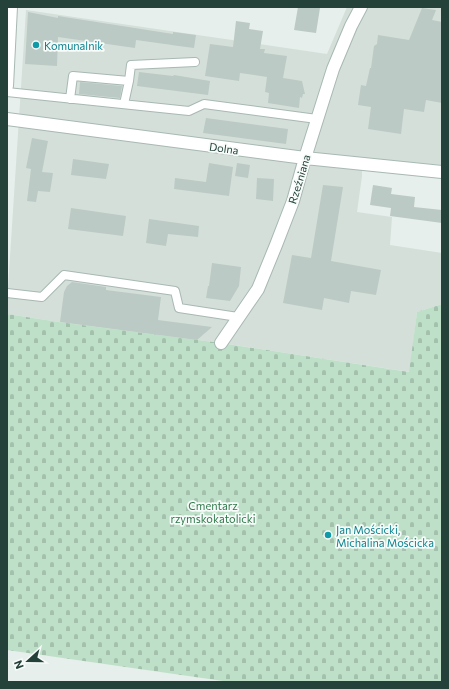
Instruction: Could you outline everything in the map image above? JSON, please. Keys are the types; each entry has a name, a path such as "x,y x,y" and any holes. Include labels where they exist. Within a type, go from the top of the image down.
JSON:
{"street":[{"path":"7,86 12,7"},
{"name":"Rzeźniana","path":"221,343 258,289 293,201 334,67 351,26 361,7"},
{"name":"Dolna","path":"7,119 305,158 442,172"}],"lane":[{"path":"124,104 131,65 195,62"},
{"path":"70,99 73,76 129,82"},
{"path":"7,92 189,111 204,104 318,119"},
{"path":"7,293 42,297 64,275 175,291 179,308 238,317"}],"shaded area":[{"path":"347,7 442,7 442,165 362,158 362,176 357,212 392,217 390,245 442,253 442,304 417,312 410,372 221,343 7,314 26,10 327,54"}],"green space":[{"name":"Cmentarz rzymskokatolicki","path":"442,304 442,682 230,682 7,650 7,314 221,343 409,372 417,312"}],"building":[{"path":"298,7 320,8 316,33 294,30"},
{"path":"422,8 436,10 432,20 442,22 442,103 426,100 424,112 404,109 401,134 368,129 371,107 358,105 361,85 366,86 371,68 374,46 377,44 378,35 409,40"},
{"path":"28,12 58,18 58,16 173,34 173,32 196,35 194,48 136,40 135,48 58,37 57,66 25,64"},
{"path":"236,21 250,23 249,29 263,31 260,49 265,49 264,53 287,56 283,78 302,81 305,94 303,94 302,98 300,97 299,108 268,103 269,93 265,92 267,77 240,73 239,81 205,76 210,44 233,47"},
{"path":"139,72 174,75 210,81 208,95 137,86"},
{"path":"80,82 122,86 120,98 79,94"},
{"path":"206,118 288,129 286,144 203,133"},
{"path":"32,138 48,141 42,172 53,173 50,192 38,191 36,202 27,201 31,169 26,168"},
{"path":"73,159 109,164 106,179 71,175"},
{"path":"209,163 233,167 229,196 174,189 175,178 206,182"},
{"path":"237,163 250,165 248,178 235,176"},
{"path":"257,178 274,179 273,201 256,199"},
{"path":"323,185 343,187 331,261 381,270 376,295 351,291 349,303 324,298 322,310 283,303 292,255 311,258"},
{"path":"373,185 392,188 391,194 415,197 414,207 442,210 442,223 390,216 391,208 370,205"},
{"path":"71,208 126,216 123,236 68,229"},
{"path":"149,219 199,226 198,237 168,234 166,246 146,243"},
{"path":"212,263 241,267 239,286 230,301 206,298"},
{"path":"72,282 106,287 106,290 161,297 158,320 212,327 197,340 60,322 64,292 67,286"}],"place":[{"name":"Komunalnik","path":"36,45"},
{"name":"Jan Mościcki, Michalina Mościcka","path":"328,535"}]}
